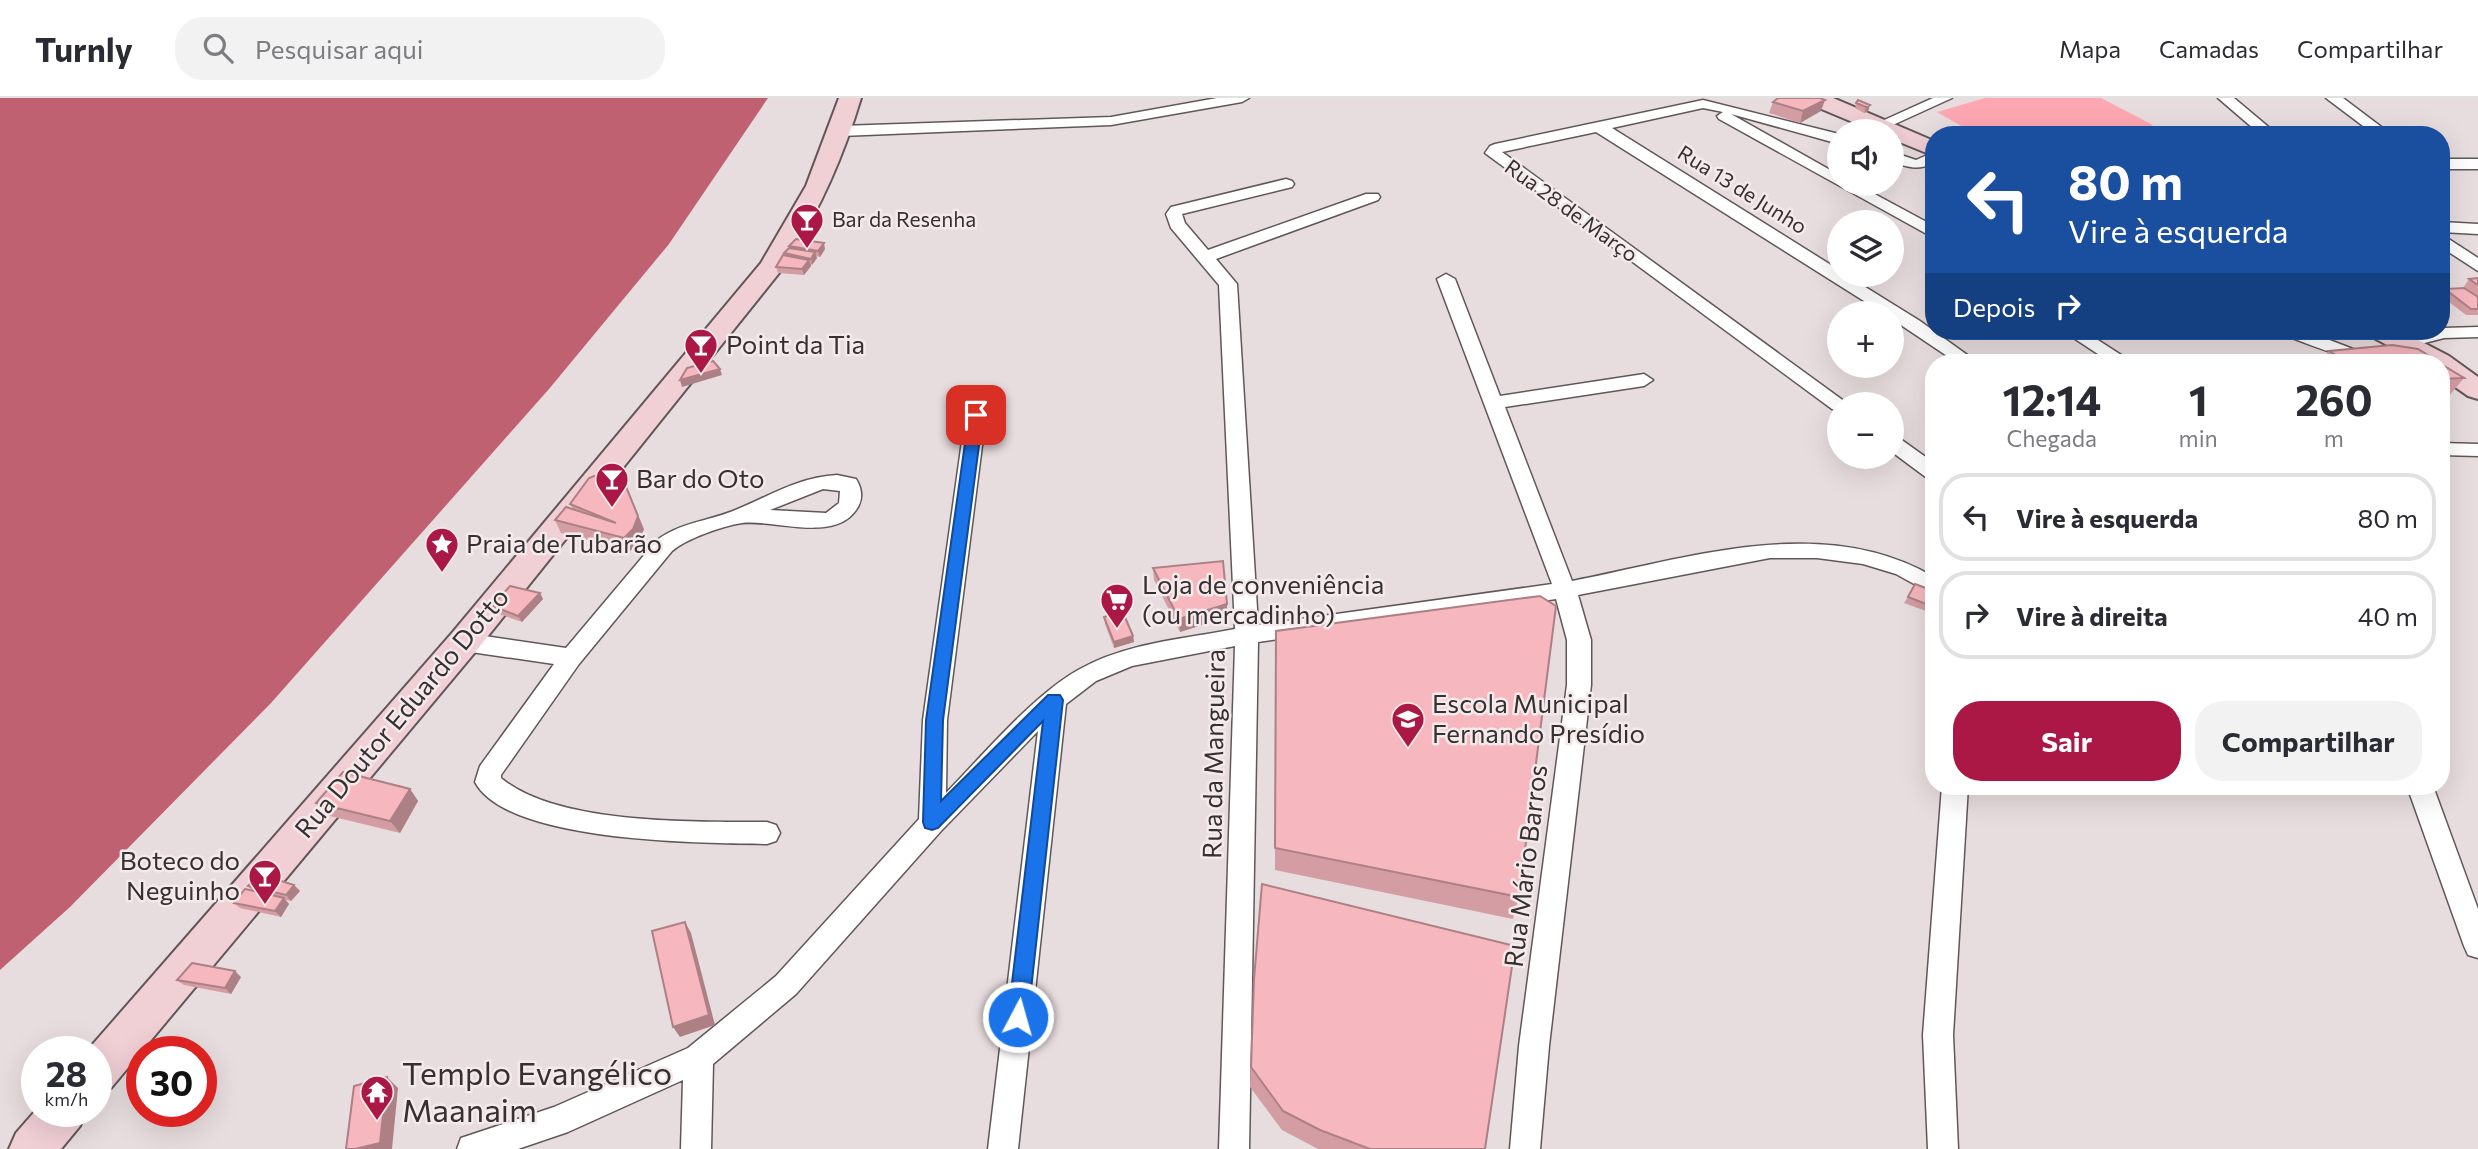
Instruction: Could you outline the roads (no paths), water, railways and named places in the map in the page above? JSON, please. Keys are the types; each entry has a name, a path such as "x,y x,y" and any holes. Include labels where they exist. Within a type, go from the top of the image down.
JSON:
{"main road":[{"name":"Rua Doutor Eduardo Dotto","path":"112,1054 464,642 770,268 813,198 841,131 850,98"},
{"path":"1815,98 1865,119"},
{"path":"1904,136 1925,145"},
{"path":"2450,375 2478,390"},
{"path":"32,1149 51,1127"}],"street":[{"path":"841,131 1111,121 1242,98"},
{"path":"1894,119 1945,98"},
{"path":"2225,98 2260,126"},
{"path":"2333,98 2372,126"},
{"path":"1703,104 1827,174"},
{"name":"Rua 28 de Março","path":"1827,136 1703,104 1495,149 1493,153 1827,396"},
{"name":"Rua 13 de Junho","path":"1598,126 1925,333"},
{"path":"1904,161 1925,169"},
{"path":"1917,165 1925,161"},
{"path":"2450,164 2478,164"},
{"path":"1286,184 1177,211 1174,218 1206,257 1372,197"},
{"path":"1867,196 1925,228"},
{"path":"2450,227 2478,229"},
{"path":"2450,246 2478,267"},
{"name":"Rua da Mangueira","path":"1206,257 1226,278 1247,635 1234,1149"},
{"name":"Rua Mário Barros","path":"1446,279 1565,590 1579,640 1578,685 1534,1046 1525,1149"},
{"path":"1914,326 1925,321"},
{"path":"2450,332 2478,332"},
{"name":"Rua 13 de Junho","path":"1935,340 1956,354"},
{"path":"2088,340 2110,354"},
{"path":"2314,340 2348,353 2381,354"},
{"path":"2415,354 2433,340"},
{"path":"1494,403 1644,380"},
{"path":"932,822 935,720 979,391"},
{"path":"2450,449 2478,450"},
{"path":"1904,452 1925,467"},
{"path":"741,516 675,537 664,545 571,658 489,774 488,782 494,791 562,817 669,832 767,833"},
{"path":"472,1149 556,1121 698,1058 786,985 932,822 1054,700 1088,675 1128,657 1247,635 1565,590 1770,550 1818,550 1864,557 1904,569 1925,582"},
{"path":"464,642 571,658"},
{"path":"1003,1149 1054,700"},
{"path":"1943,1149 1938,1035 1954,795"},
{"path":"2423,795 2478,946"},
{"path":"696,1149 698,1058"}],"place":[{"name":"Bar da Resenha","path":"807,250"},
{"name":"Point da Tia","path":"701,375"},
{"name":"Bar do Oto","path":"612,509"},
{"name":"Praia de Tubarão","path":"442,574"},
{"name":"Loja de conveniência (ou mercadinho)","path":"1117,630"},
{"name":"Escola Municipal Fernando Presídio","path":"1408,749"},
{"name":"Boteco do Neguinho","path":"265,906"},
{"name":"Templo Evangélico Maanaim","path":"377,1122"}]}
